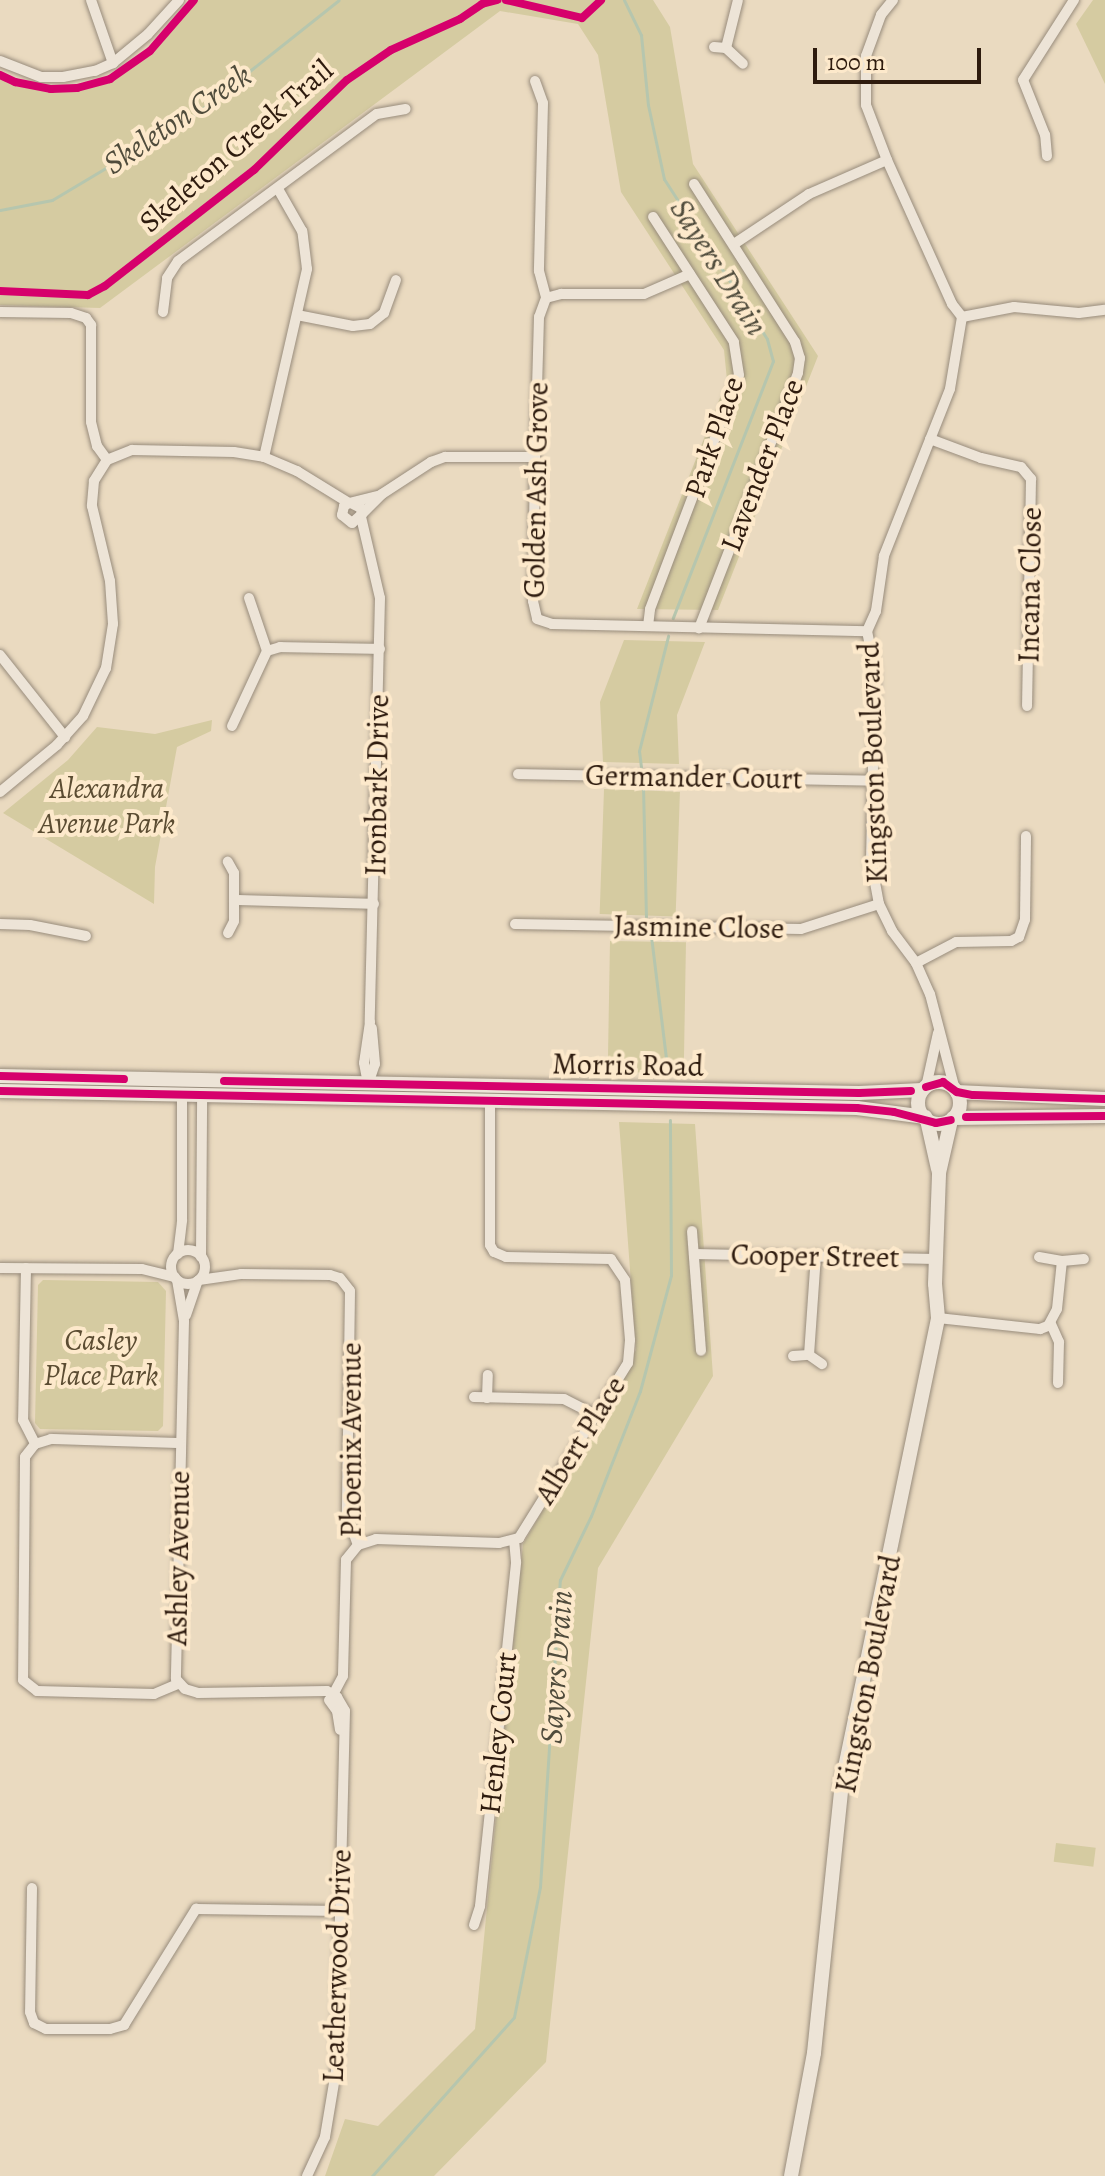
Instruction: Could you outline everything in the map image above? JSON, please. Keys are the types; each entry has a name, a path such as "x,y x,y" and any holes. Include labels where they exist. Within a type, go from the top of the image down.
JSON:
{"street":[{"path":"91,0 113,63"},
{"path":"0,61 41,77 63,77 113,63 148,34 179,0"},
{"path":"726,48 738,0"},
{"path":"893,0 871,37 864,74 866,105 887,160 952,304 962,317 1014,307 1079,313 1105,310"},
{"path":"1047,156 1045,135 1023,80 1074,0"},
{"path":"714,47 726,48 743,64"},
{"name":"Golden Ash Grove","path":"535,81 543,103 539,271 546,298 539,317 535,457 533,601 537,619 552,624 867,631"},
{"path":"163,312 167,278 178,261 377,114 406,109"},
{"path":"734,244 809,194 887,160"},
{"name":"Lavender Place","path":"694,184 795,342 800,365 699,628"},
{"path":"264,457 307,269 306,246 296,217 278,189"},
{"name":"Park Place","path":"648,626 650,609 738,388 739,375 734,342 653,217"},
{"path":"546,298 561,294 644,294 690,274"},
{"path":"297,315 353,326 370,324 384,313 396,280"},
{"path":"0,312 71,313 86,318 93,335 91,422 97,446 107,460"},
{"name":"Kingston Boulevard","path":"956,1091 939,1027 916,963 892,931 879,904 871,861 875,671 867,631 876,611 884,556 950,389 962,317"},
{"name":"Incana Close","path":"930,439 981,458 1021,467 1031,479 1027,706"},
{"path":"0,792 65,737 91,702 106,668 112,640 112,596 92,506 94,481 107,460 132,450 234,452 264,457 297,471 347,506 357,504 358,518"},
{"path":"347,506 344,519 358,518 382,494 431,462 445,457 535,457"},
{"path":"347,506 382,494"},
{"name":"Ironbark Drive","path":"358,518 370,549 380,598 370,1022 375,1064 368,1091"},
{"path":"232,726 267,651 249,598"},
{"path":"267,651 280,647 380,649"},
{"path":"0,655 65,737"},
{"name":"Germander Court","path":"518,774 871,781"},
{"path":"1019,937 1025,920 1026,836"},
{"path":"228,862 234,873 234,921 228,933"},
{"path":"234,900 374,904"},
{"name":"Jasmine Close","path":"515,924 787,930 801,929 879,904"},
{"path":"0,924 30,925 86,936"},
{"path":"916,963 956,942 1019,937 1031,946"},
{"path":"939,1027 918,1104 926,1118 936,1123 952,1119 1105,1116"},
{"name":"Morris Road","path":"0,1076 857,1108 926,1118"},
{"path":"0,1268 142,1269 186,1284 198,1281 205,1270 202,1258 202,1095 193,1081 182,1094 182,1220 175,1257 176,1279"},
{"path":"924,1088 943,1082 956,1091 1105,1099"},
{"name":"Morris Road","path":"491,1094 859,1093 924,1088"},
{"name":"Morris Road","path":"0,1091 202,1095 368,1091"},
{"path":"952,1119 960,1106 956,1091"},
{"name":"Albert Place","path":"491,1094 488,1237 494,1252 506,1257 611,1259 625,1280 630,1340 628,1363 593,1414 522,1535 514,1541"},
{"name":"Kingston Boulevard","path":"926,1118 939,1173"},
{"name":"Kingston Boulevard","path":"791,2176 814,2053 842,1782 938,1318 936,1259 939,1173 952,1119"},
{"path":"692,1231 701,1351"},
{"path":"142,1269 192,1251 202,1258"},
{"name":"Cooper Street","path":"694,1254 936,1259"},
{"path":"809,1355 816,1255"},
{"path":"1039,1257 1062,1261 1084,1259"},
{"name":"Phoenix Avenue","path":"202,1258 241,1274"},
{"path":"938,1318 1040,1329 1051,1324 1057,1309 1062,1261"},
{"path":"26,1268 23,1420 35,1444"},
{"name":"Phoenix Avenue","path":"198,1281 241,1274 335,1275 350,1291 347,1515 358,1545 346,1560 343,1676 332,1698"},
{"name":"Ashley Avenue","path":"176,1279 184,1321 175,1669 178,1684 198,1693 332,1698"},
{"name":"Ashley Avenue","path":"184,1321 198,1281"},
{"path":"1051,1324 1059,1342 1058,1383"},
{"path":"793,1356 809,1355 822,1364"},
{"path":"487,1398 488,1375"},
{"path":"474,1397 564,1399 593,1414"},
{"path":"178,1684 154,1694 37,1691 24,1682 21,1668 25,1457 35,1444 51,1439 180,1443"},
{"path":"358,1545 376,1539 514,1541"},
{"name":"Henley Court","path":"474,1925 480,1906 516,1562 514,1541"},
{"name":"Leatherwood Drive","path":"307,2176 325,2137 333,2099 345,1711 332,1698"},
{"path":"32,1888 30,2012 34,2023 44,2028 110,2029 124,2025 184,1926 194,1916 214,1910 341,1911"}],"green space":[{"path":"193,0 653,0 670,27 693,164 818,356 718,610 637,609 727,380 724,350 621,192 598,55 578,24 500,11 100,308 0,305 0,71 18,82 50,88 108,79 150,49"},
{"path":"1093,0 1105,0 1105,84 1076,24"},
{"path":"624,640 705,642 677,715 679,764 603,762 600,702"},
{"name":"Alexandra Avenue Park","path":"212,720 211,731 177,747 155,867 154,904 3,813 68,760 97,727 155,734"},
{"path":"604,789 680,792 676,917 600,914"},
{"path":"610,941 686,942 684,1073 608,1072"},
{"path":"619,1122 695,1124 713,1376 598,1568 546,2062 434,2176 325,2176 345,2119 378,2126 475,2029 523,1544 636,1350"},
{"name":"Casley Place Park","path":"43,1280 158,1282 166,1291 163,1426 158,1431 40,1429 35,1423 38,1285"},
{"path":"1056,1843 1096,1848 1093,1867 1054,1862"}],"waterway":[{"name":"Skeleton Creek","path":"0,210 52,200 193,116 339,0"},
{"name":"Sayers Drain","path":"624,0 641,35 648,105 664,179 767,339 773,361 673,618"},
{"name":"Sayers Drain","path":"641,767 639,751 668,636"},
{"name":"Sayers Drain","path":"643,786 646,920"},
{"name":"Sayers Drain","path":"651,936 668,1074"},
{"name":"Sayers Drain","path":"372,2176 514,2017 540,1887 560,1580 591,1516 640,1391 671,1275 670,1120"}],"cycle path":[{"path":"0,75 15,82 51,89 77,88 110,79 150,51 194,0"},
{"name":"Skeleton Creek Trail","path":"0,291 88,295 105,286 254,170 347,80 391,50 460,19 482,4 497,0"},
{"path":"506,0 582,18 601,0"},
{"path":"0,1076 124,1079"},
{"path":"224,1081 859,1093 911,1091"},
{"path":"926,1087 943,1082 957,1092 973,1095 1105,1099"},
{"path":"0,1091 857,1108 894,1112 936,1123 951,1120"},
{"path":"966,1117 1105,1116"}]}
